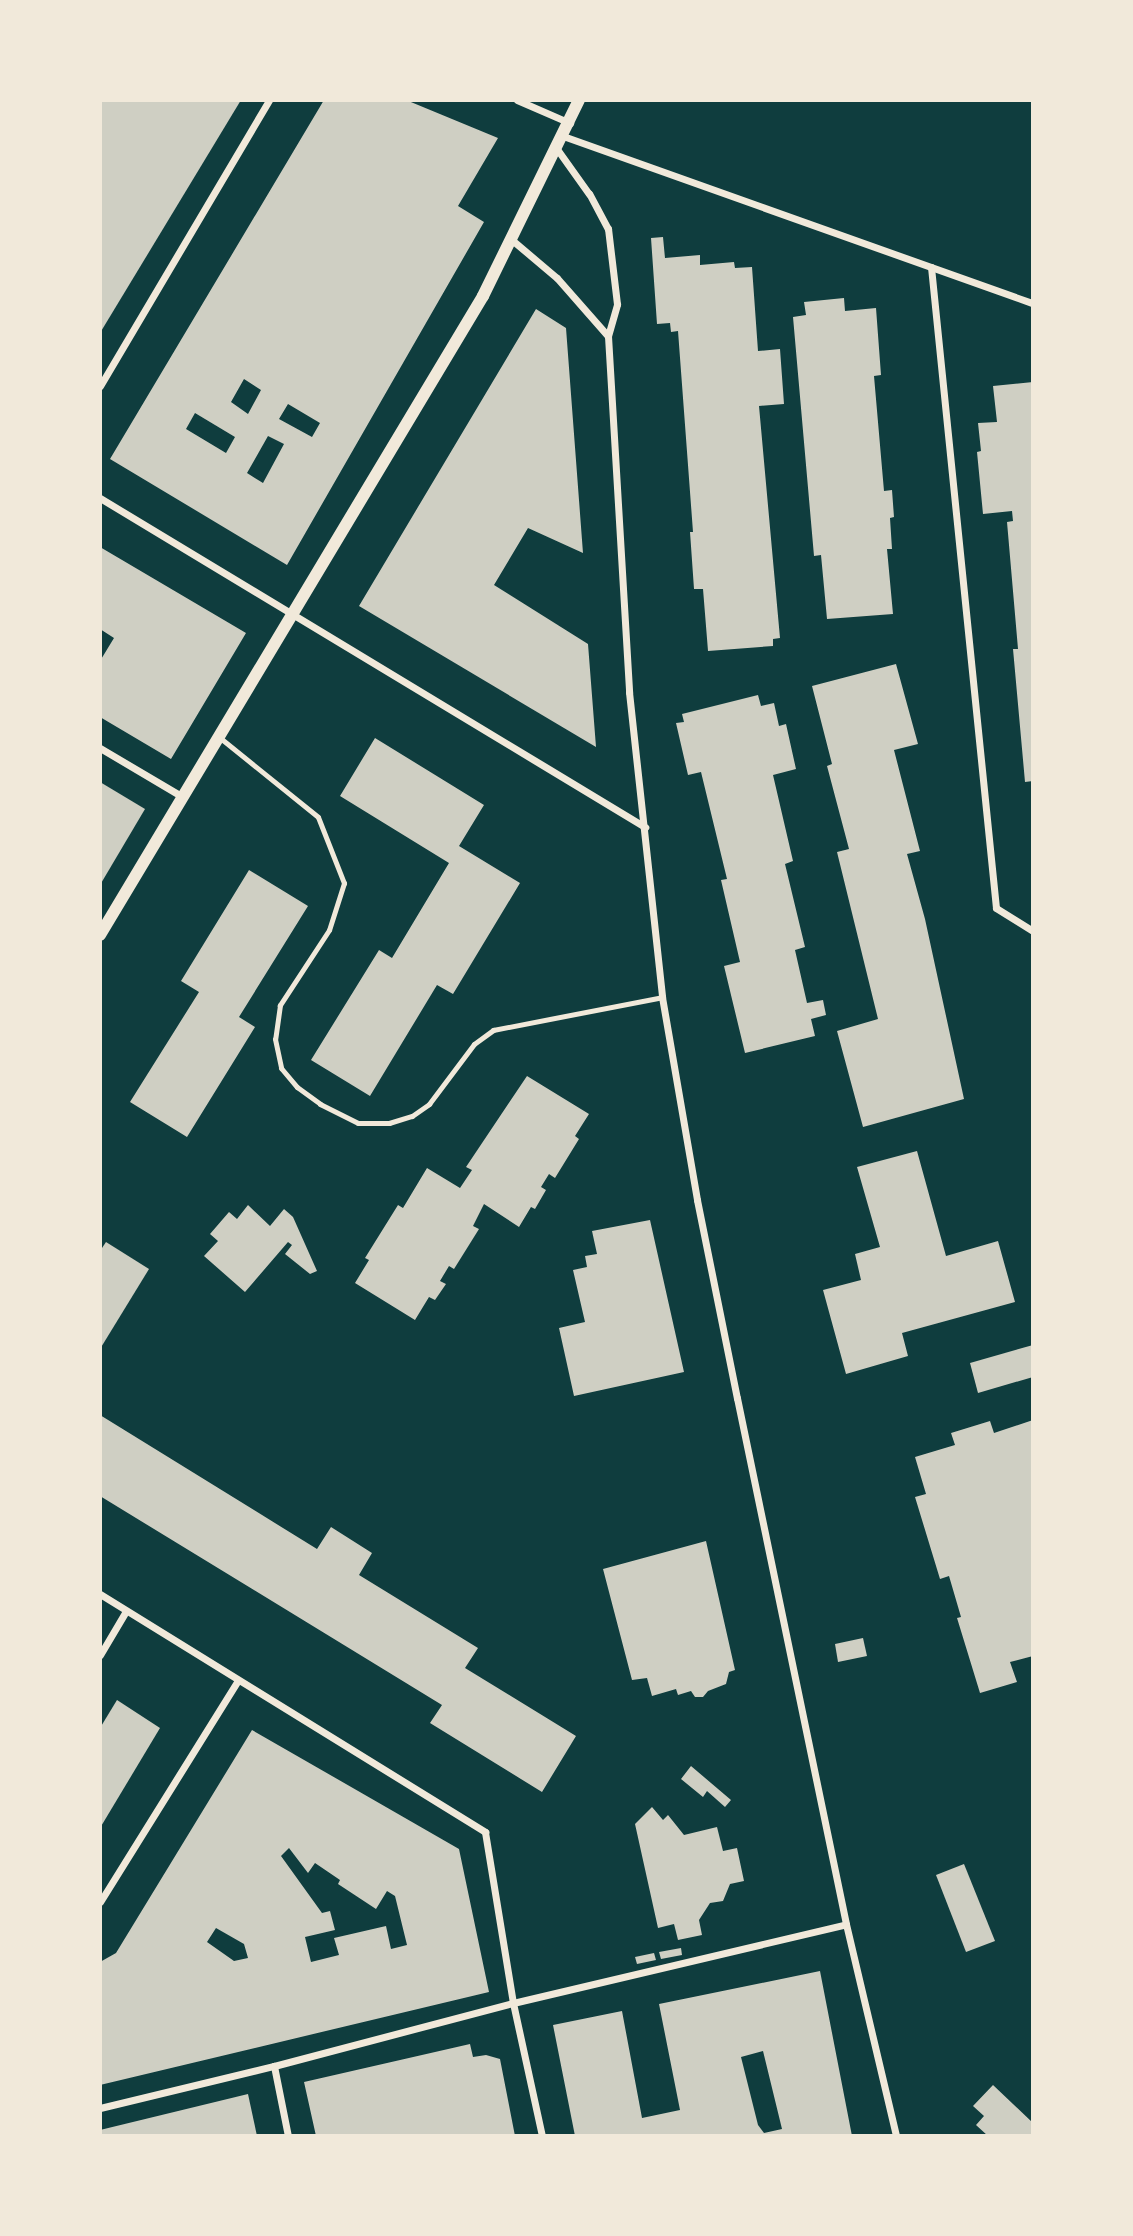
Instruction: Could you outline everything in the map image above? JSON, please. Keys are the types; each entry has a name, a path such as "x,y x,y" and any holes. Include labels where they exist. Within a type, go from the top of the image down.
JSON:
{"street":[{"path":"100,386 269,100"},
{"path":"517,100 570,123"},
{"path":"100,935 483,296 579,100"},
{"path":"563,136 1033,303"},
{"path":"557,149 589,194 608,229 617,304 608,336 629,692 662,997 699,1213 846,1924 896,2136"},
{"path":"512,240 557,278 608,336"},
{"path":"931,267 996,908 1033,930"},
{"path":"100,498 645,827"},
{"path":"100,748 183,797"},
{"path":"100,1594 237,1682 485,1832 513,2003 542,2136"},
{"path":"100,1655 126,1611"},
{"path":"100,1902 237,1682"},
{"path":"100,2108 274,2066 513,2003 846,1924"},
{"path":"274,2066 288,2136"}],"lane":[{"path":"219,737 318,817 344,883 329,930 280,1005 275,1039 281,1068 297,1087 320,1104 358,1123 389,1123 412,1116 429,1104 474,1044 493,1030 662,997"}],"building":[{"path":"100,100 241,100 100,333"},
{"path":"324,100 406,100 498,138 458,206 484,222 287,565 110,459","holes":["244,379 261,390 248,414 231,402","288,404 320,423 312,437 279,419","195,413 235,437 226,453 186,429","268,436 284,444 263,483 247,473"]},
{"path":"663,237 665,258 700,255 700,265 734,262 735,268 752,267 758,351 780,349 784,404 759,406 780,638 773,639 773,646 708,651 703,589 694,589 690,532 693,532 678,331 671,332 670,323 657,324 651,238"},
{"path":"844,298 845,311 876,308 881,375 874,376 884,491 892,490 894,517 890,518 892,549 887,549 893,614 827,619 821,555 814,556 793,317 806,315 804,302"},
{"path":"536,309 566,328 583,553 528,528 494,585 588,644 596,747 359,606"},
{"path":"1033,382 1033,781 1025,782 1013,649 1018,649 1007,522 1013,521 1012,511 983,514 977,452 981,451 978,423 997,422 993,386"},
{"path":"100,547 246,633 171,759 100,717 100,661 114,638 100,629"},
{"path":"896,664 918,744 894,750 920,851 907,854 925,919 964,1099 863,1127 837,1031 878,1019 837,852 849,849 827,766 832,764 812,686"},
{"path":"758,695 761,706 774,703 779,726 786,724 796,769 773,775 793,861 785,864 805,947 795,950 807,1003 823,1000 826,1015 811,1019 815,1036 745,1053 724,966 740,962 721,880 727,879 701,772 688,775 676,723 684,722 682,714"},
{"path":"375,738 484,805 459,846 520,883 453,994 437,985 370,1096 311,1060 379,950 392,958 449,863 340,796"},
{"path":"100,782 145,809 100,885"},
{"path":"249,870 308,906 239,1017 255,1027 187,1137 130,1102 199,992 181,981"},
{"path":"527,1076 589,1114 575,1136 579,1139 555,1178 549,1174 541,1187 546,1190 535,1209 531,1207 519,1227 484,1204 473,1226 479,1229 454,1269 449,1266 440,1281 446,1284 435,1300 429,1297 415,1320 355,1283 369,1260 365,1258 398,1205 403,1208 427,1168 460,1188 472,1170 466,1167"},
{"path":"917,1151 946,1256 998,1241 1015,1302 902,1333 908,1356 846,1374 823,1290 861,1280 855,1254 880,1247 857,1167"},
{"path":"248,1205 270,1226 284,1209 293,1217 317,1271 310,1274 285,1254 292,1245 288,1242 245,1292 204,1256 218,1241 210,1234 229,1212 237,1219"},
{"path":"650,1220 684,1372 574,1396 559,1328 585,1322 573,1270 587,1267 585,1256 597,1254 592,1231"},
{"path":"106,1242 149,1269 100,1349 100,1251"},
{"path":"1033,1345 1033,1377 978,1393 970,1363"},
{"path":"100,1415 317,1549 331,1527 372,1553 359,1575 478,1648 465,1668 576,1736 542,1792 430,1723 442,1705 100,1496"},
{"path":"1033,1420 1033,1656 1010,1662 1017,1682 980,1693 957,1618 961,1617 949,1576 940,1579 915,1497 926,1494 915,1457 955,1445 951,1433 990,1421 994,1433"},
{"path":"706,1541 735,1670 729,1672 726,1684 708,1691 703,1697 695,1697 691,1691 678,1695 676,1689 652,1696 647,1678 632,1680 603,1569"},
{"path":"863,1638 867,1656 838,1662 835,1644"},
{"path":"117,1700 160,1728 100,1828 100,1728"},
{"path":"252,1730 459,1849 489,1992 100,2085 100,1962 116,1953","holes":["289,1848 308,1873 315,1863 340,1880 338,1884 376,1909 387,1891 395,1896 407,1945 391,1949 386,1926 334,1938 339,1955 311,1962 305,1937 335,1930 330,1911 322,1913 281,1856","216,1928 244,1944 248,1958 234,1961 207,1942"]},
{"path":"691,1766 731,1800 725,1807 707,1791 703,1797 681,1779"},
{"path":"652,1807 663,1820 668,1815 684,1835 717,1827 723,1851 737,1848 744,1881 730,1884 723,1901 710,1903 699,1920 702,1935 678,1940 674,1924 658,1928 635,1824"},
{"path":"964,1864 995,1941 966,1952 936,1875"},
{"path":"681,1948 682,1955 661,1959 659,1952"},
{"path":"654,1953 656,1960 637,1964 635,1957"},
{"path":"820,1971 852,2136 575,2136 553,2025 622,2011 642,2118 680,2110 659,2004","holes":["763,2051 782,2129 764,2133 758,2125 741,2057"]},
{"path":"470,2044 473,2057 486,2055 500,2059 515,2136 316,2136 304,2082"},
{"path":"993,2085 1033,2123 1033,2136 988,2136 976,2125 984,2116 973,2106"},
{"path":"248,2094 257,2136 100,2136 100,2130"}]}
